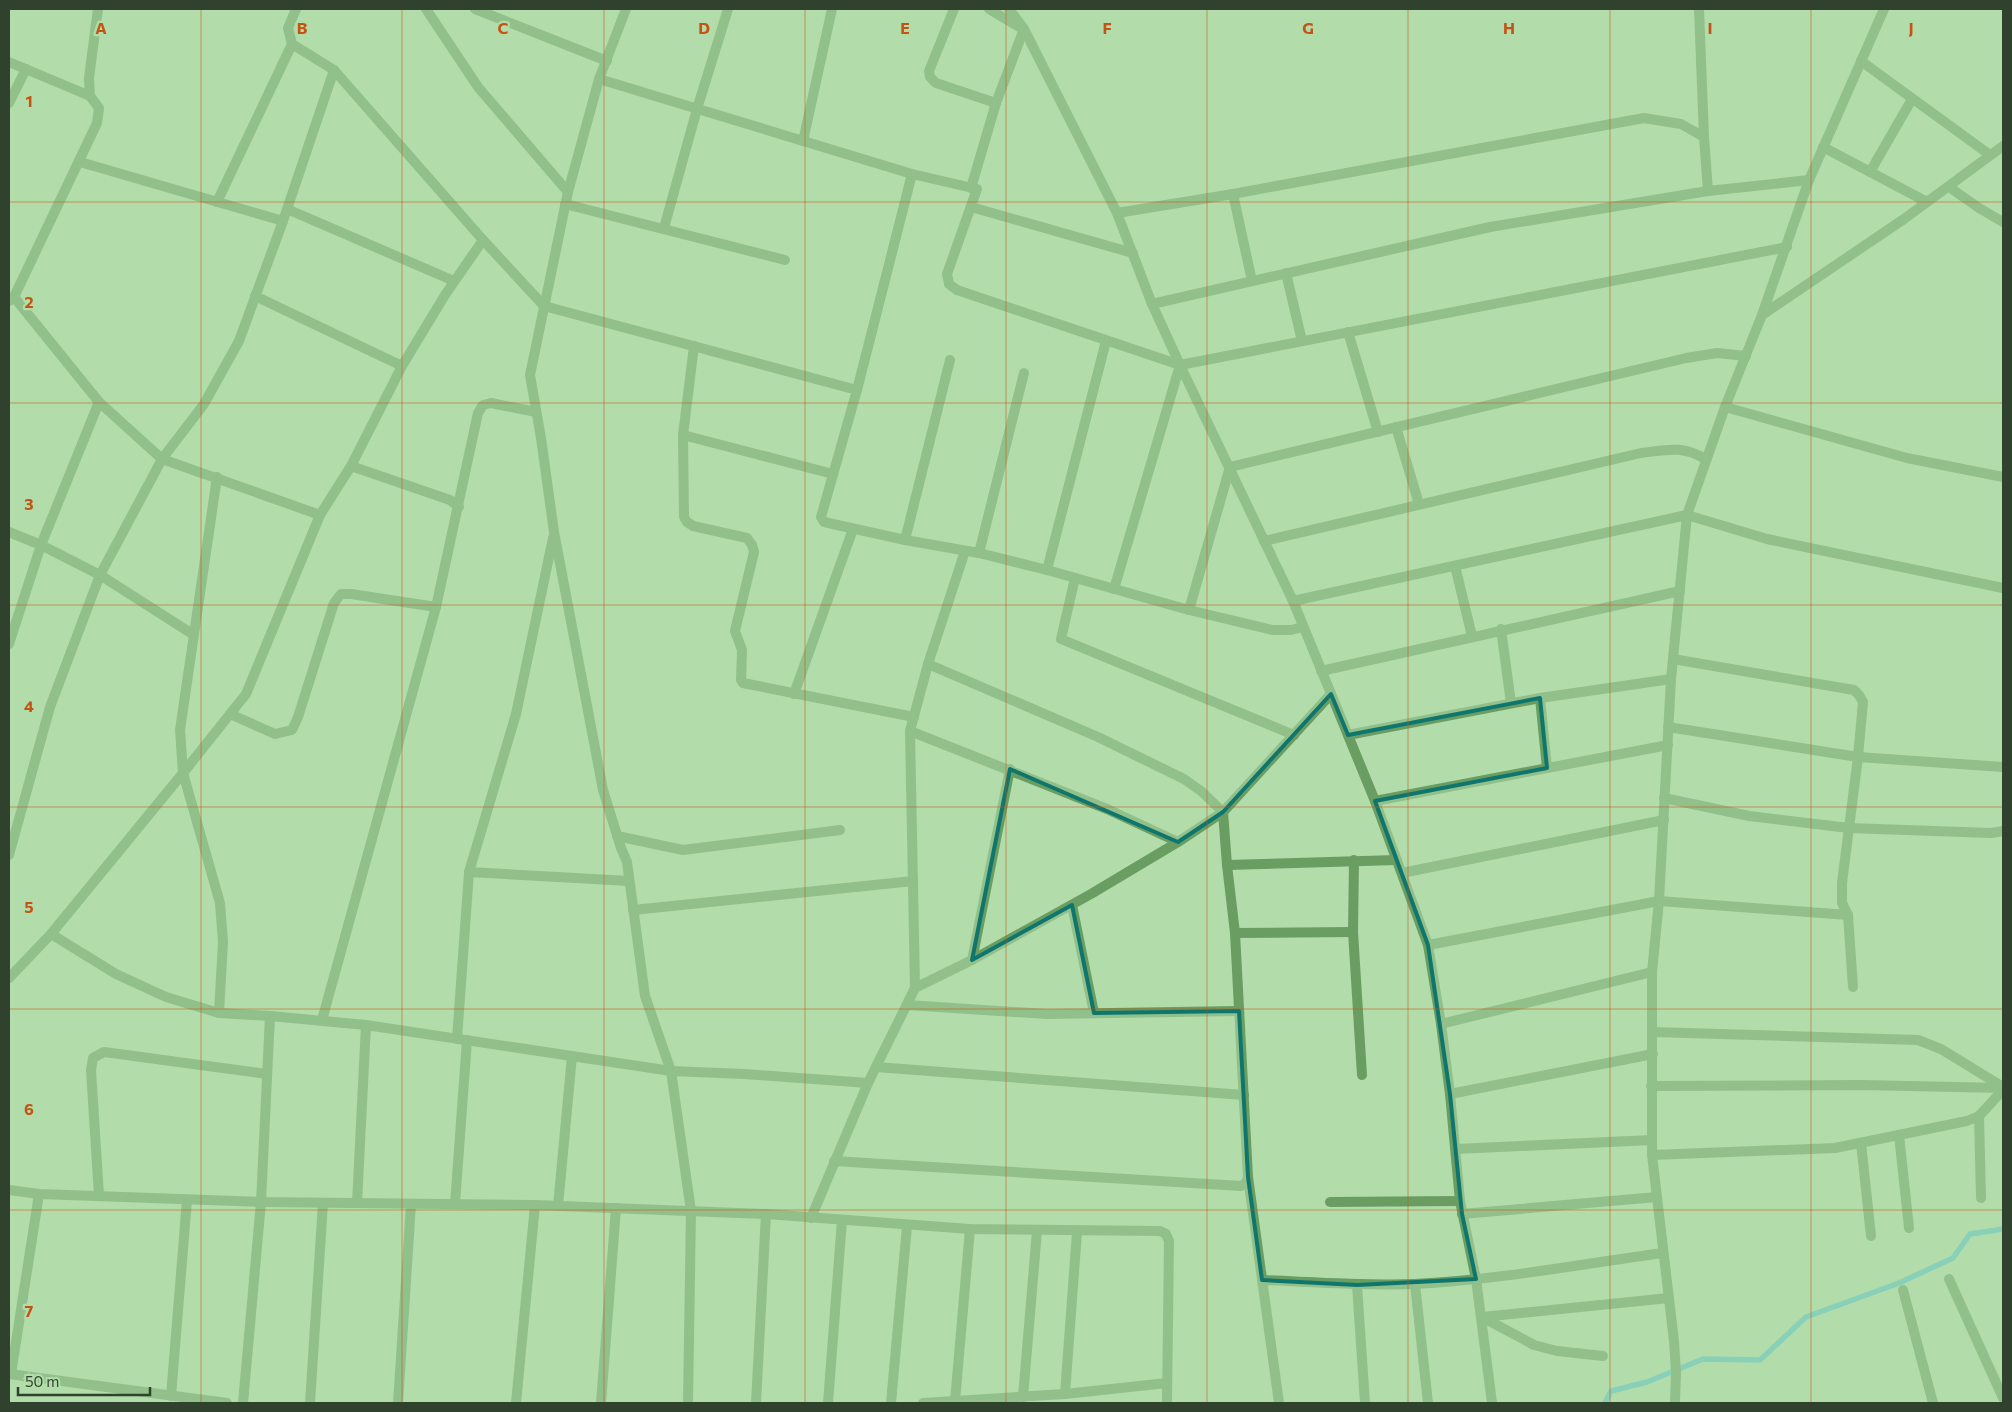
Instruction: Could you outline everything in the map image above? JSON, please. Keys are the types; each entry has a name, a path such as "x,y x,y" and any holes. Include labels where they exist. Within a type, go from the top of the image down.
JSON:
{"street":[{"path":"90,96 90,78 98,9"},
{"path":"426,9 478,87 568,192"},
{"path":"475,9 606,60"},
{"path":"626,9 606,60 568,192 530,375 554,532 602,790 627,862 645,996 670,1071 691,1211 688,1403"},
{"path":"664,228 697,109 728,9"},
{"path":"804,141 832,9"},
{"path":"954,9 930,71 930,76 936,83 996,103"},
{"path":"989,9 1024,30"},
{"path":"1009,9 1024,30 1117,213 1152,304 1293,602 1375,801 1428,945 1450,1094 1460,1201 1476,1279 1492,1403"},
{"path":"1699,9 1708,190"},
{"path":"1675,1403 1674,1340 1652,1154 1652,972 1659,901 1671,679 1687,515 1705,459 1787,247 1809,180 1884,9"},
{"path":"217,202 292,44 288,28 291,10"},
{"path":"971,188 996,103 1024,30"},
{"path":"292,44 334,70 483,240 544,306 857,390"},
{"path":"1861,61 1990,156"},
{"path":"9,62 90,96 99,108 98,124 11,299 99,402 162,459 320,514"},
{"path":"9,103 26,69"},
{"path":"9,855 50,707 100,575 162,459 204,404 239,341 283,221 334,70"},
{"path":"600,79 912,174 977,189 947,274 949,284 957,290 1180,365 1787,247"},
{"path":"1870,172 1912,98"},
{"path":"1117,213 1233,194 1644,118 1681,124 1704,138"},
{"path":"1762,315 1949,187 2003,146"},
{"path":"1823,148 1927,202"},
{"path":"80,162 283,221"},
{"path":"912,174 857,390 821,517 824,522 905,540 979,553 1189,610 1272,630 1291,630 1303,627"},
{"path":"1152,304 1490,227 1708,190 1809,180"},
{"path":"1949,187 2003,222"},
{"path":"1233,194 1252,281"},
{"path":"565,204 785,260"},
{"path":"971,207 1133,253"},
{"path":"287,209 454,281"},
{"path":"9,981 51,934 246,694 320,514 351,466 402,366 454,281 483,240"},
{"path":"1286,274 1302,341"},
{"path":"255,296 402,366"},
{"path":"1348,332 1378,432"},
{"path":"1047,570 1106,341"},
{"path":"694,346 683,435 684,517 687,522 694,526 747,538 752,544 754,552 736,631 742,650 741,680 746,685 914,717"},
{"path":"1230,467 1686,358 1717,354 1746,356"},
{"path":"905,540 950,360"},
{"path":"1114,589 1180,365"},
{"path":"979,553 1024,373"},
{"path":"9,644 41,545 99,402"},
{"path":"322,1020 436,607 478,413 482,405 491,403 536,412"},
{"path":"1725,407 1907,458 2003,475"},
{"path":"1396,427 1419,504"},
{"path":"683,435 833,474"},
{"path":"1264,540 1641,453 1670,449 1692,451 1705,459"},
{"path":"351,466 450,500 459,507"},
{"path":"1189,610 1230,467"},
{"path":"217,477 180,730 183,773 220,903 222,942 219,1014"},
{"path":"1293,602 1687,515 1766,539 2003,588"},
{"path":"794,694 852,529"},
{"path":"9,532 41,545 100,575 194,635"},
{"path":"454,1204 469,872 516,714 554,532"},
{"path":"811,1218 868,1084 915,988 910,731 928,664 965,551"},
{"path":"1455,566 1472,636"},
{"path":"1075,578 1061,639 1294,735"},
{"path":"1321,671 1501,629 1680,591"},
{"path":"230,714 275,734 292,730 334,603 342,594 436,607"},
{"path":"1501,629 1511,703"},
{"path":"1673,659 1854,690 1863,702 1842,883 1842,903 1848,915 1853,987"},
{"path":"928,664 1098,737 1184,779 1201,791 1223,812 1227,865 1236,933 1248,1177 1279,1403"},
{"path":"1348,734 1540,698 1671,679"},
{"path":"915,988 972,960 1072,905 1178,842 1223,812 1331,694"},
{"path":"1540,698 1547,768"},
{"path":"1668,727 1858,757 2003,767"},
{"path":"910,731 1010,769 1178,842"},
{"path":"1375,801 1668,745"},
{"path":"972,960 1010,769"},
{"path":"1664,798 1749,816 1849,828 1991,833 2003,831"},
{"path":"1402,873 1664,820"},
{"path":"617,836 683,850 840,830"},
{"path":"1354,860 1353,932 1362,1075"},
{"path":"1227,865 1397,860"},
{"path":"469,872 629,881"},
{"path":"632,910 913,881"},
{"path":"1428,945 1659,901 1848,915"},
{"path":"1072,905 1094,1014"},
{"path":"1236,933 1353,932"},
{"path":"51,934 116,974 166,997 219,1014 270,1016 366,1025 670,1071 744,1074 868,1084"},
{"path":"1441,1024 1652,972"},
{"path":"907,1005 1047,1014 1239,1011"},
{"path":"243,1403 260,1202 270,1016"},
{"path":"356,1203 366,1025"},
{"path":"1652,1032 1918,1040 1941,1049 2003,1089"},
{"path":"100,1196 91,1070 94,1058 104,1052 267,1074"},
{"path":"1450,1094 1653,1054"},
{"path":"558,1206 572,1056"},
{"path":"876,1067 1244,1095"},
{"path":"1651,1086 1861,1085 2003,1089"},
{"path":"1652,1154 1836,1148 1967,1121 1979,1116 2003,1089"},
{"path":"1979,1116 1981,1198"},
{"path":"1899,1135 1909,1228"},
{"path":"1456,1150 1652,1140"},
{"path":"1861,1143 1871,1236"},
{"path":"834,1161 1241,1186 1246,1183 1248,1177"},
{"path":"9,1190 38,1194 187,1200 535,1205 766,1214 907,1226 970,1229 1077,1232 1160,1231 1166,1234 1169,1241 1167,1403"},
{"path":"38,1194 10,1374 195,1401 227,1403"},
{"path":"1462,1214 1658,1197"},
{"path":"171,1396 187,1200"},
{"path":"1330,1202 1460,1201"},
{"path":"310,1403 323,1203"},
{"path":"398,1403 411,1204"},
{"path":"516,1403 535,1205"},
{"path":"601,1403 616,1208"},
{"path":"756,1403 766,1214"},
{"path":"828,1403 842,1220"},
{"path":"891,1403 907,1226"},
{"path":"955,1401 970,1229"},
{"path":"1023,1397 1037,1231"},
{"path":"1065,1394 1077,1232"},
{"path":"1262,1280 1357,1285 1415,1284 1476,1279 1663,1252"},
{"path":"1950,1279 2003,1398"},
{"path":"1415,1284 1428,1403"},
{"path":"1357,1285 1365,1403"},
{"path":"1903,1290 1933,1403"},
{"path":"1482,1317 1669,1298"},
{"path":"1482,1317 1534,1345 1557,1351 1603,1356"},
{"path":"923,1403 955,1401 988,1402 1167,1382"}],"highlighted area":[{"path":"1331,694 1348,735 1540,698 1547,768 1375,801 1428,945 1450,1094 1462,1214 1476,1279 1357,1285 1262,1280 1248,1177 1239,1011 1094,1013 1072,905 972,960 1010,769 1178,842 1223,812"}],"waterway":[{"path":"1605,1403 1611,1391 1647,1382 1703,1359 1760,1360 1806,1317 1899,1283 1953,1258 1970,1234 2003,1229"}]}
